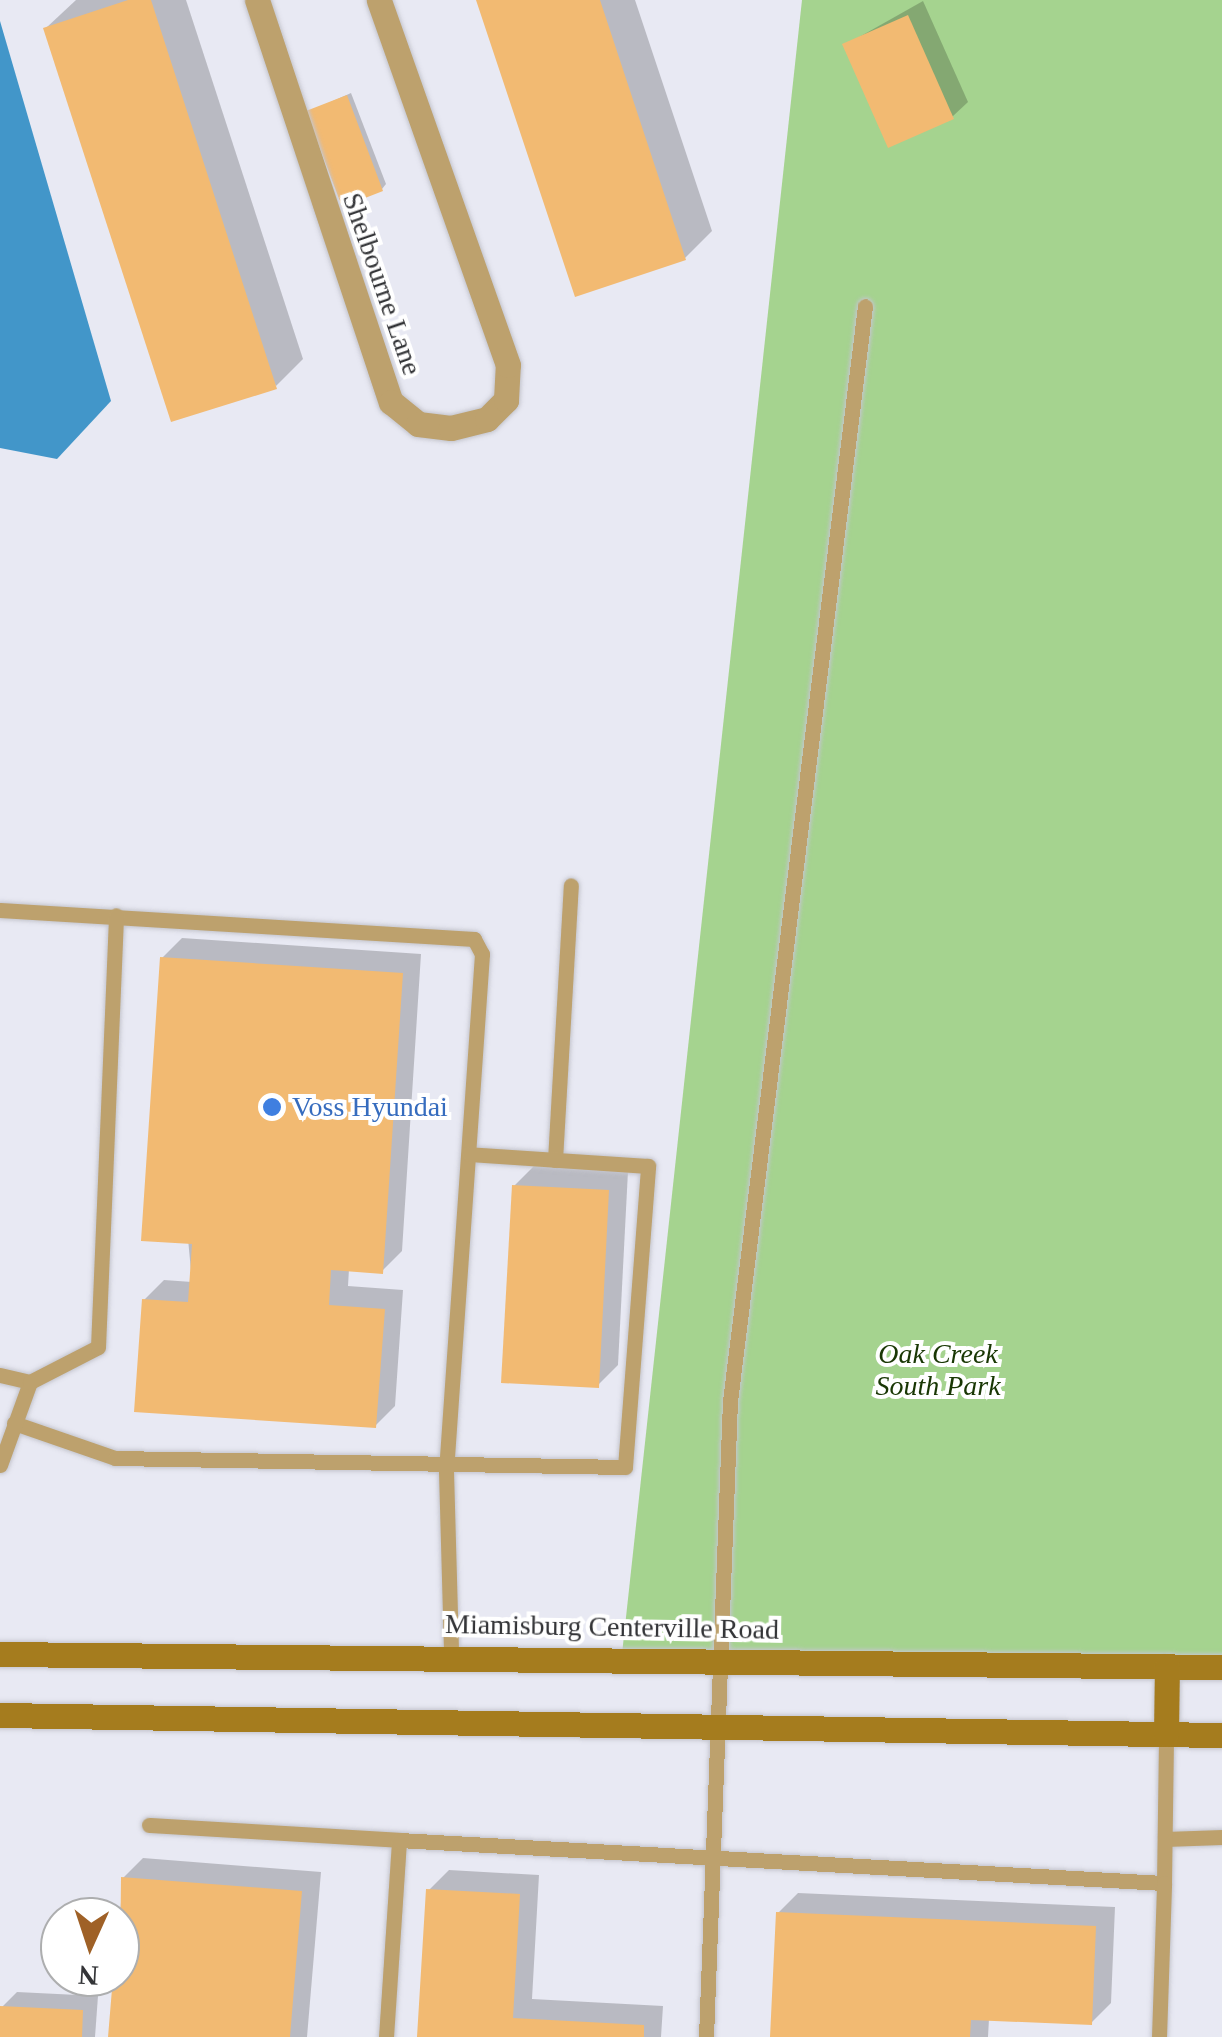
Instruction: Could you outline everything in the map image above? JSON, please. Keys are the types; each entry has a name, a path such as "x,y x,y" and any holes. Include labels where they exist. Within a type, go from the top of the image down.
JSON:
{"main road":[{"name":"Miamisburg Centerville Road","path":"0,1654 452,1653 1222,1666"},
{"path":"1166,1734 1167,1666"},
{"path":"0,1715 1222,1735"}],"street":[{"name":"Shelbourne Lane","path":"257,0 390,402 418,424 451,428 487,419 506,400 508,365 379,0"}],"lane":[{"path":"706,2037 716,1858 730,1401 865,306"},
{"path":"555,1160 571,885"},
{"path":"0,910 474,939 482,954 446,1471 452,1653"},
{"path":"0,1375 30,1382 98,1347 116,915"},
{"path":"14,1423 115,1458 446,1471 482,1463 626,1467 648,1166 468,1154"},
{"path":"0,1464 30,1382"},
{"path":"1159,2037 1166,1734"},
{"path":"149,1826 1164,1883"},
{"path":"1165,1838 1222,1837"},
{"path":"386,2037 399,1840"}],"green space":[{"name":"Oak Creek South Park","path":"802,0 1222,0 1222,1667 622,1654"}],"water":[{"path":"0,21 111,401 57,459 0,448"}],"building":[{"path":"128,0 151,0 277,389 171,422 43,28"},
{"path":"476,0 600,0 686,260 575,297"},
{"path":"908,15 954,119 888,148 842,44"},
{"path":"347,95 383,191 342,207 306,111"},
{"name":"Voss Hyundai","path":"160,957 403,973 383,1274 331,1270 329,1305 385,1309 376,1428 134,1412 142,1299 188,1302 192,1244 141,1241"},
{"path":"512,1185 609,1190 599,1388 501,1383"},
{"path":"121,1877 302,1891 290,2037 108,2037 111,1997 140,1997 140,1897 121,1897"},
{"path":"426,1889 520,1894 513,2018 644,2025 644,2037 417,2037"},
{"path":"776,1912 1096,1926 1092,2025 971,2020 970,2037 770,2037"},
{"path":"0,2006 83,2010 82,2037 0,2037"}],"place":[{"name":"Voss Hyundai","path":"272,1107"}]}
